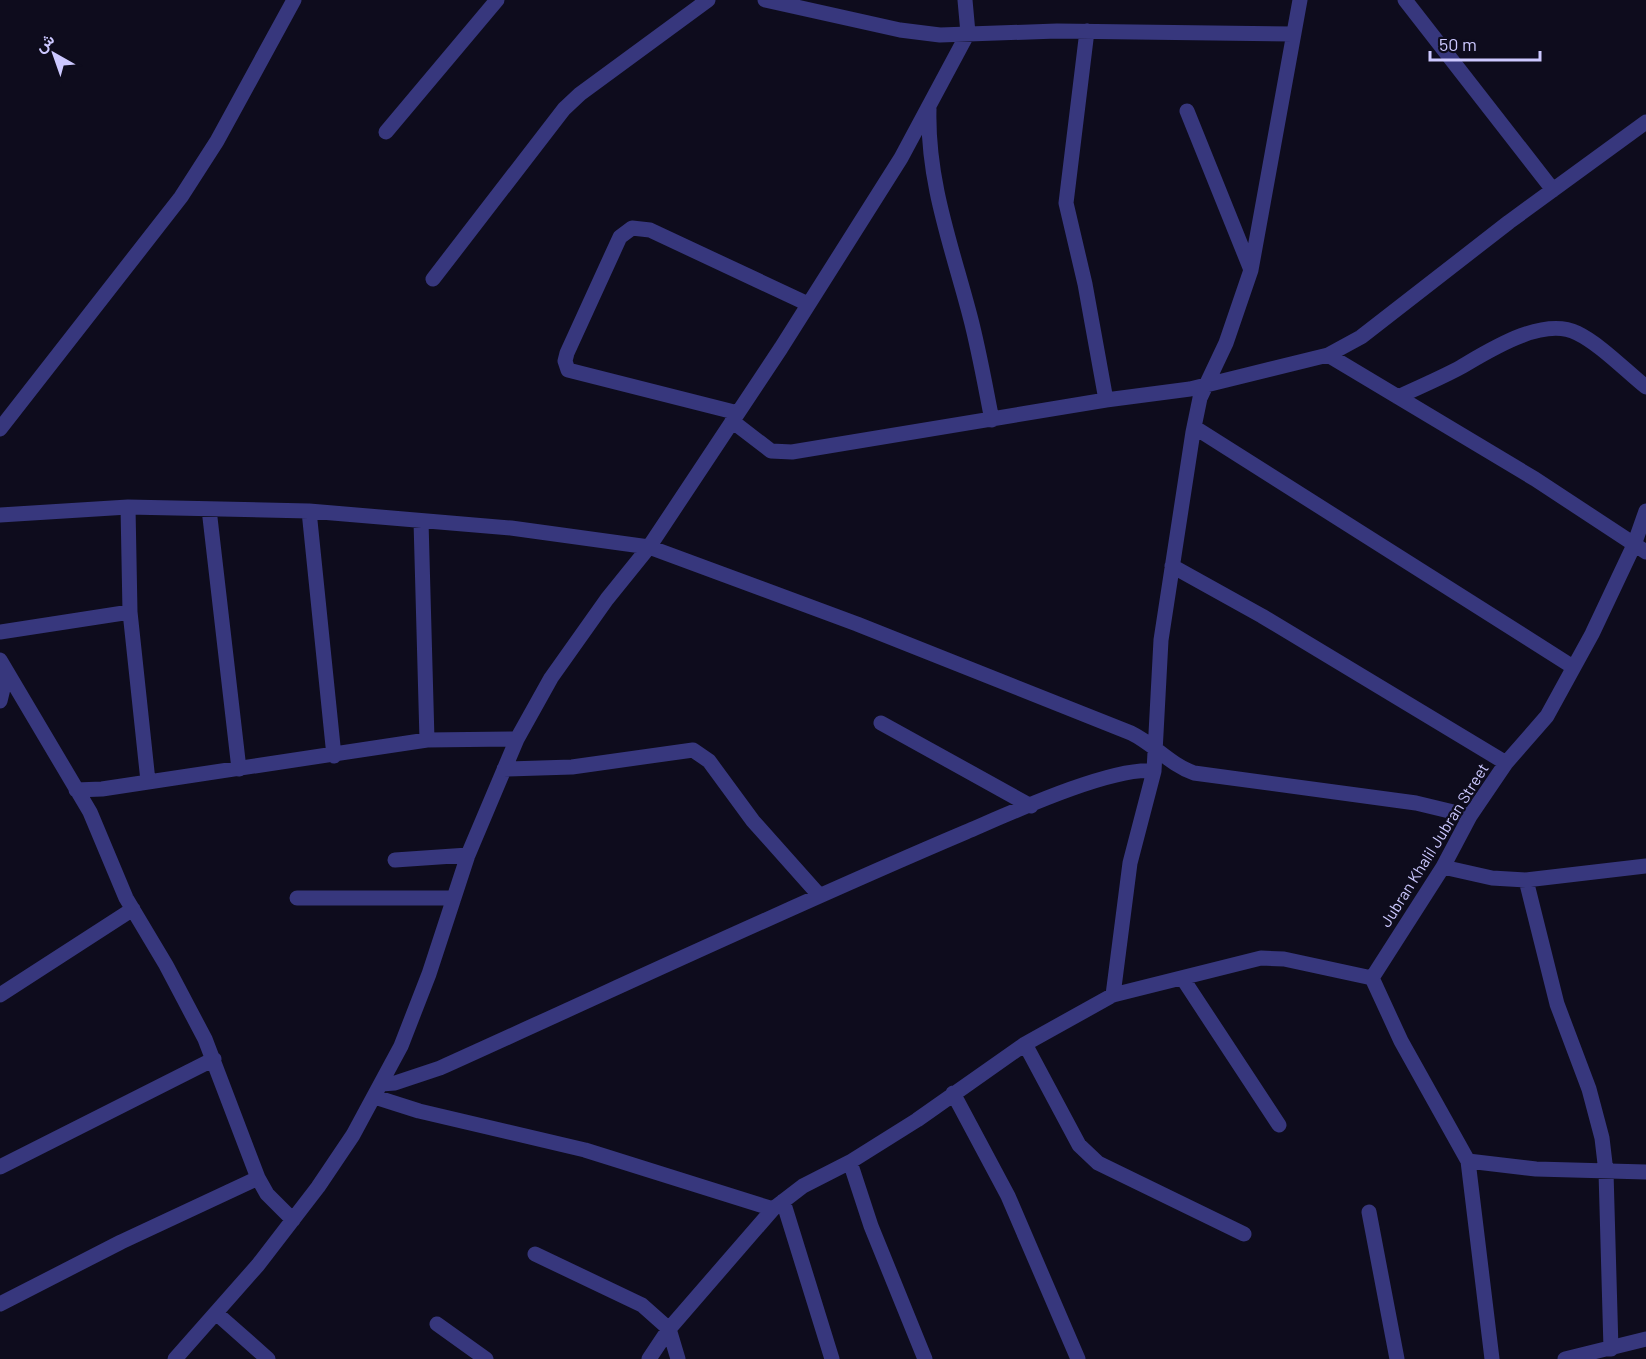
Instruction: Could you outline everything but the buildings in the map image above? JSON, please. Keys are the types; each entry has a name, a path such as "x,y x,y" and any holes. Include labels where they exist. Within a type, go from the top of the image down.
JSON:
{"street":[{"path":"0,429 181,197 217,141 294,0"},
{"path":"386,132 497,0"},
{"path":"433,279 564,109 580,94 708,0"},
{"path":"765,0 900,30 940,35 1087,31 1293,34"},
{"path":"175,1359 293,1220 353,1134 378,1091 405,1035 468,855 517,739 551,678 607,599 649,547 901,158 968,33 965,0"},
{"path":"1113,995 1130,863 1154,771 1161,640 1194,427 1200,398 1226,343 1251,270 1300,0"},
{"path":"1405,0 1553,190"},
{"path":"1087,31 1066,203 1085,284 1106,400"},
{"path":"929,108 929,151 933,178 970,318 992,420"},
{"path":"1187,111 1251,270"},
{"path":"808,304 650,230 632,228 620,237 565,361 568,370 735,417 764,447 780,453 1206,386 1328,355 1361,336 1646,122"},
{"path":"1398,397 1460,367 1486,351 1523,335 1551,329 1577,332 1646,387"},
{"path":"1328,355 1535,479 1640,549"},
{"path":"1194,427 1574,668"},
{"path":"128,507 130,612 148,781"},
{"path":"0,514 128,507 309,511 511,528 649,547 857,624 1131,733 1146,741 1156,752 1172,763 1194,773 1416,803 1470,816"},
{"path":"209,509 239,769"},
{"path":"309,511 334,756"},
{"name":"Jubran Khalil Jubran Street","path":"1372,978 1443,867 1470,816 1506,763 1547,716 1640,549 1646,511"},
{"path":"421,521 427,740"},
{"path":"1172,566 1262,616 1506,763"},
{"path":"0,632 130,612"},
{"path":"0,701 4,666"},
{"path":"4,666 90,812 126,898 166,964 214,1059 227,1104 258,1178 267,1194 293,1220"},
{"path":"881,723 1031,806"},
{"path":"76,789 102,789 334,756 427,740 517,739"},
{"path":"504,769 572,767 693,750 709,760 753,821 819,895"},
{"path":"378,1091 440,1068 819,895 1031,806 1130,772 1154,771"},
{"path":"395,860 468,855"},
{"path":"1443,867 1492,878 1526,880 1646,866"},
{"path":"1526,880 1557,1004 1591,1099 1602,1138 1606,1172 1611,1349"},
{"path":"297,897 454,898"},
{"path":"0,995 133,909"},
{"path":"649,1359 669,1329 778,1205 803,1186 850,1162 1025,1044 1113,995 1261,958 1284,959 1372,978 1401,1041 1468,1161 1492,1359"},
{"path":"1183,979 1279,1125"},
{"path":"1025,1044 1079,1145 1098,1163 1244,1234"},
{"path":"0,1167 214,1059"},
{"path":"378,1091 418,1111 585,1150 778,1205"},
{"path":"953,1093 1008,1196 1078,1359"},
{"path":"1468,1161 1536,1168 1646,1172"},
{"path":"850,1162 871,1226 925,1359"},
{"path":"0,1304 121,1242 258,1178"},
{"path":"778,1205 832,1359"},
{"path":"1369,1212 1397,1359"},
{"path":"534,1254 642,1305 669,1329 678,1359"},
{"path":"216,1313 268,1359"},
{"path":"437,1324 486,1359"},
{"path":"1565,1359 1646,1339"}]}
